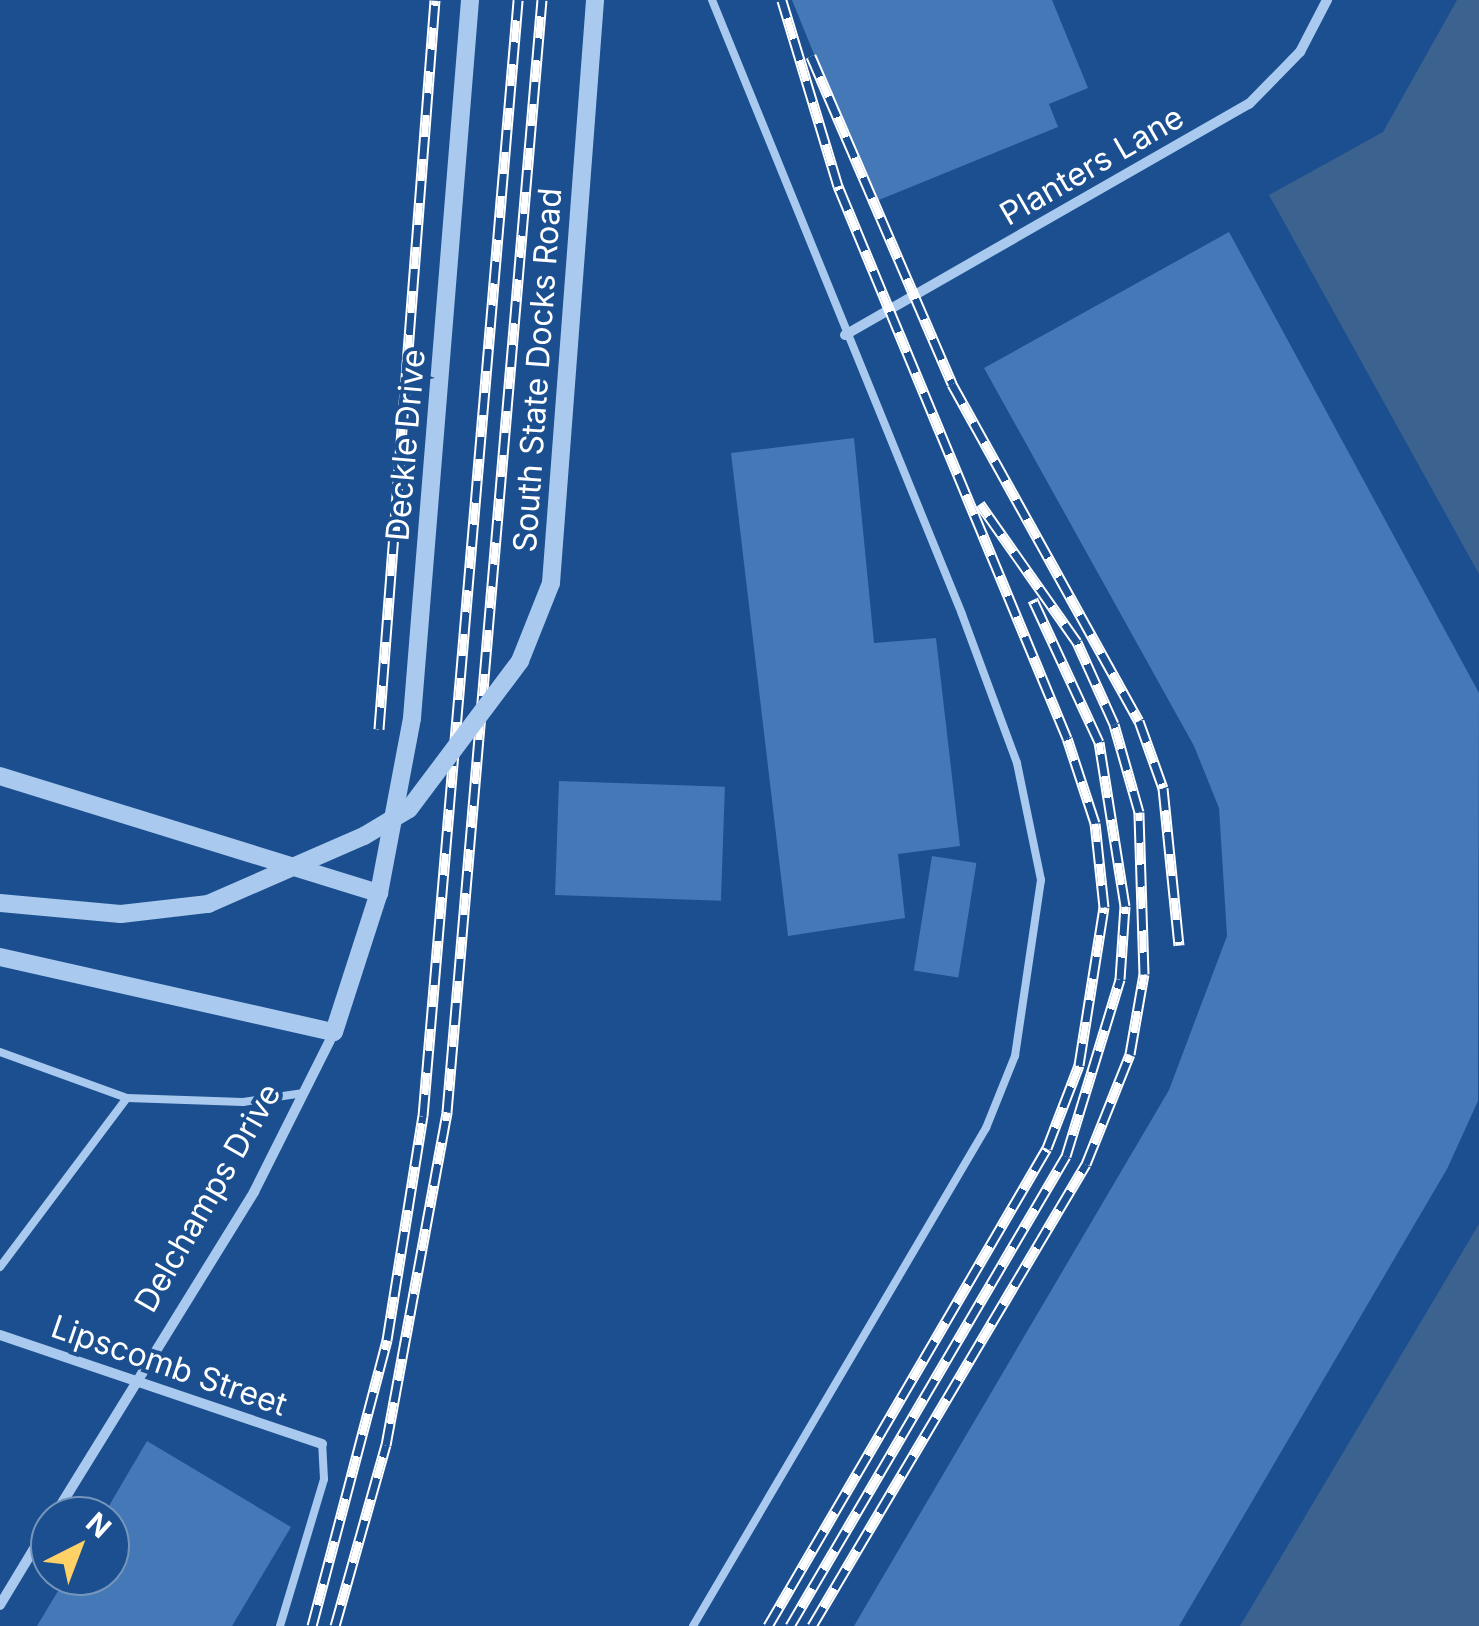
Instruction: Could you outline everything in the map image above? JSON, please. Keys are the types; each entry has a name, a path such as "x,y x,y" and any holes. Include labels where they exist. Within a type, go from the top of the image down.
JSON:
{"street":[{"name":"Deckle Drive","path":"380,893 412,718 470,0"},
{"name":"South State Docks Road","path":"0,904 121,914 208,904 364,836 409,809 441,773 520,661 551,583 595,0"},
{"name":"Planters Lane","path":"845,336 1248,104 1300,52 1327,0"},
{"path":"0,776 380,893"},
{"name":"Delchamps Drive","path":"66,1496 304,1094 334,1032 380,893"},
{"path":"0,957 334,1032"},
{"name":"Lipscomb Street","path":"0,1336 322,1444"},
{"name":"Delchamps Drive","path":"0,1605 30,1555"}],"lane":[{"path":"694,1626 986,1128 1031,986 1041,880 1017,764 712,0"},
{"path":"0,1052 127,1098 243,1102 304,1094"},
{"path":"0,1267 127,1098"},
{"path":"280,1626 324,1479 322,1444"}],"water":[{"path":"1457,0 1479,0 1479,574 1269,195 1383,132"},
{"path":"1479,1224 1479,1626 1240,1626"}],"building":[{"path":"792,0 1052,0 1088,88 1049,104 1058,127 874,202"},
{"path":"1229,232 1479,693 1478,1101 1447,1169 1179,1626 854,1626 1169,1090 1227,936 1219,808 1194,746 984,368"},
{"path":"854,438 874,643 936,638 960,846 898,854 905,918 788,936 731,453"},
{"path":"559,781 725,787 721,901 555,895"},
{"path":"932,856 976,863 958,978 914,971"},
{"path":"147,1441 291,1527 232,1626 37,1626 55,1596 130,1596 130,1496 115,1496"}],"railway":[{"path":"379,729 435,0"},
{"path":"312,1626 387,1340 423,1116 518,0"},
{"path":"335,1626 386,1445 447,1112 542,0"},
{"path":"768,1626 1047,1148 1079,1065 1104,907 1095,823 1067,738 838,186 782,0"},
{"path":"811,56 952,384 1139,721 1163,788 1179,945"},
{"path":"812,1626 1086,1164 1130,1054 1144,974 1139,812 1114,724 1077,642 980,504"},
{"path":"790,1626 1066,1156 1120,979 1125,906 1099,742 1033,600"}]}
